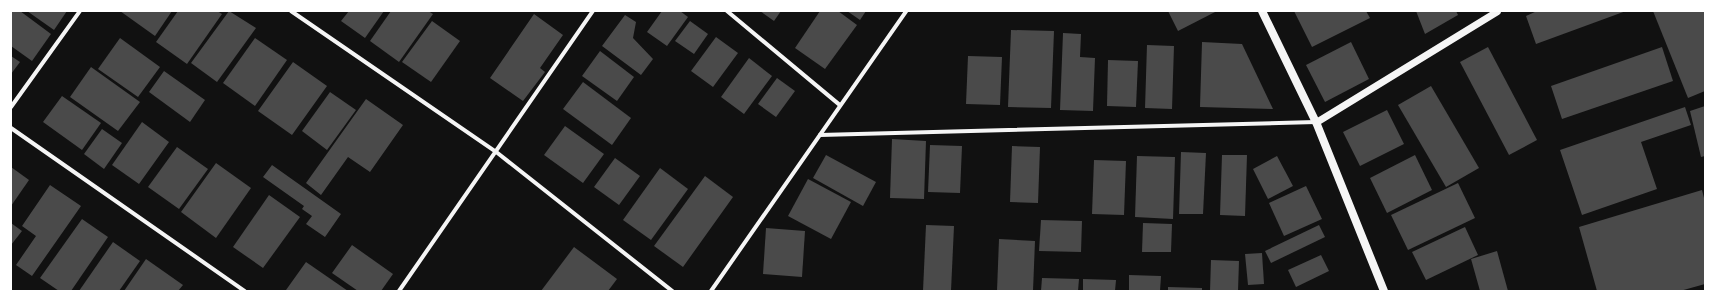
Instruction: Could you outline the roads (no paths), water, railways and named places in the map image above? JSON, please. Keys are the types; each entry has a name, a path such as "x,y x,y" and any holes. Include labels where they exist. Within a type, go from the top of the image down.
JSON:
{"main road":[{"path":"1262,11 1316,122 1384,291"}],"street":[{"path":"11,107 80,11"},
{"path":"291,11 495,151 672,291"},
{"path":"399,291 593,11"},
{"path":"726,11 840,105"},
{"path":"711,291 906,11"},
{"path":"820,134 1316,122 1497,11"},
{"path":"11,128 245,291"}]}
